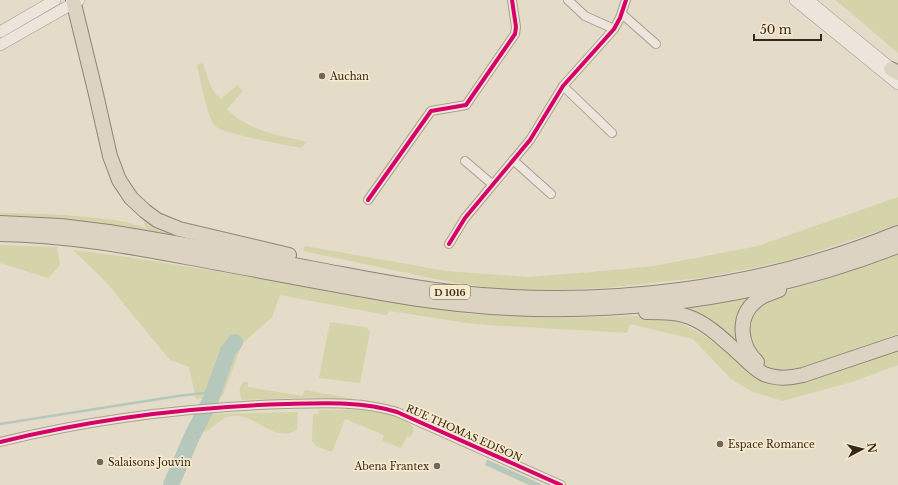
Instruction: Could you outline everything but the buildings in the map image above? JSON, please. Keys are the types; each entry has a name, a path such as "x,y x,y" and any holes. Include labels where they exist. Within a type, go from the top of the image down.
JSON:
{"highway":[{"name":"D 1016","path":"75,1 114,169 127,192 145,211 162,222 184,231 433,290"},
{"name":"D 1016","path":"0,223 109,232 433,290 506,296 558,298 618,296 684,289 732,281 788,269 845,252 898,233"},
{"name":"D 1016","path":"0,234 55,237 116,245 431,301 492,307 566,309 614,313 668,313 685,316 695,320 711,330 760,372 768,376 793,377 803,375 898,343"},
{"name":"D 1016","path":"566,309 628,306 709,297 799,278 898,246"},
{"name":"D 1016","path":"857,260 812,280 768,294 756,300 748,310 743,325 744,339 748,352 759,364 767,369 780,372 791,372 820,365 898,337"}],"street":[{"path":"0,32 55,0"},
{"path":"368,200 431,111 466,105 515,34 516,27 512,0"},
{"path":"568,0 585,16 614,29"},
{"path":"449,244 464,218 530,140 563,86 614,29 622,14 626,0"},
{"path":"795,0 898,84"},
{"path":"808,0 896,72"},
{"path":"0,45 75,1"},
{"path":"622,14 656,44"},
{"path":"563,86 612,133"},
{"path":"513,160 551,194"},
{"path":"464,161 492,184"},
{"name":"RUE THOMAS EDISON","path":"0,442 82,424 121,418 214,408 254,405 358,405 381,407 398,412 561,485"}],"shaded area":[{"path":"835,0 898,0 898,53 844,7"},
{"path":"203,63 214,92 221,99 237,85 243,91 227,109 235,116 264,131 307,142 301,148 242,136 215,126 209,115 197,65"},
{"path":"898,197 898,225 790,260 708,277 604,288 549,290 498,289 450,282 303,251 305,246 446,271 527,277 592,272 654,266 758,246"},
{"path":"0,213 54,214 109,219 125,222 146,229 143,218 169,230 165,236 0,218"},
{"path":"0,245 57,247 60,265 48,278 0,263"},
{"path":"73,250 121,256 283,282 467,314 558,318 635,316 664,318 682,324 704,335 727,352 777,382 898,348 898,365 852,382 782,401 751,391 730,378 693,339 630,324 627,333 490,325 467,323 390,311 386,315 280,295 272,317 242,344 223,395 219,397 196,399 189,367 170,360 106,282"},
{"path":"898,254 898,334 797,369 784,370 771,368 756,357 747,343 750,313 772,295 854,270"},
{"path":"755,295 742,349 678,306"},
{"path":"330,322 364,327 370,332 360,383 319,378"},
{"path":"244,382 248,382 248,387 302,396 305,390 354,399 301,398 242,400 240,390"},
{"path":"319,410 356,410 384,413 407,422 414,429 411,437 407,436 401,448 382,441 384,435 345,419 332,452 316,446 312,441 313,414 318,414"},
{"path":"298,412 297,429 291,433 284,434 276,432 246,418 230,416 210,429 200,433 209,414"},
{"path":"487,460 543,485 529,485 485,465"}],"waterway":[{"path":"171,485 192,436 211,399 228,351 235,342"},
{"path":"0,424 178,396 213,392"}],"cycle path":[{"path":"368,200 431,111 466,105 515,34 516,27 512,0"},
{"path":"449,244 465,218 530,140 563,86 614,29 620,18 626,0"},
{"path":"0,442 70,427 178,411 286,404 356,404 384,408 397,412 561,485"}],"place":[{"name":"Auchan","path":"322,76"},
{"name":"Espace Romance","path":"720,444"},
{"name":"Salaisons Jouvin","path":"100,462"},
{"name":"Abena Frantex","path":"437,466"}]}
